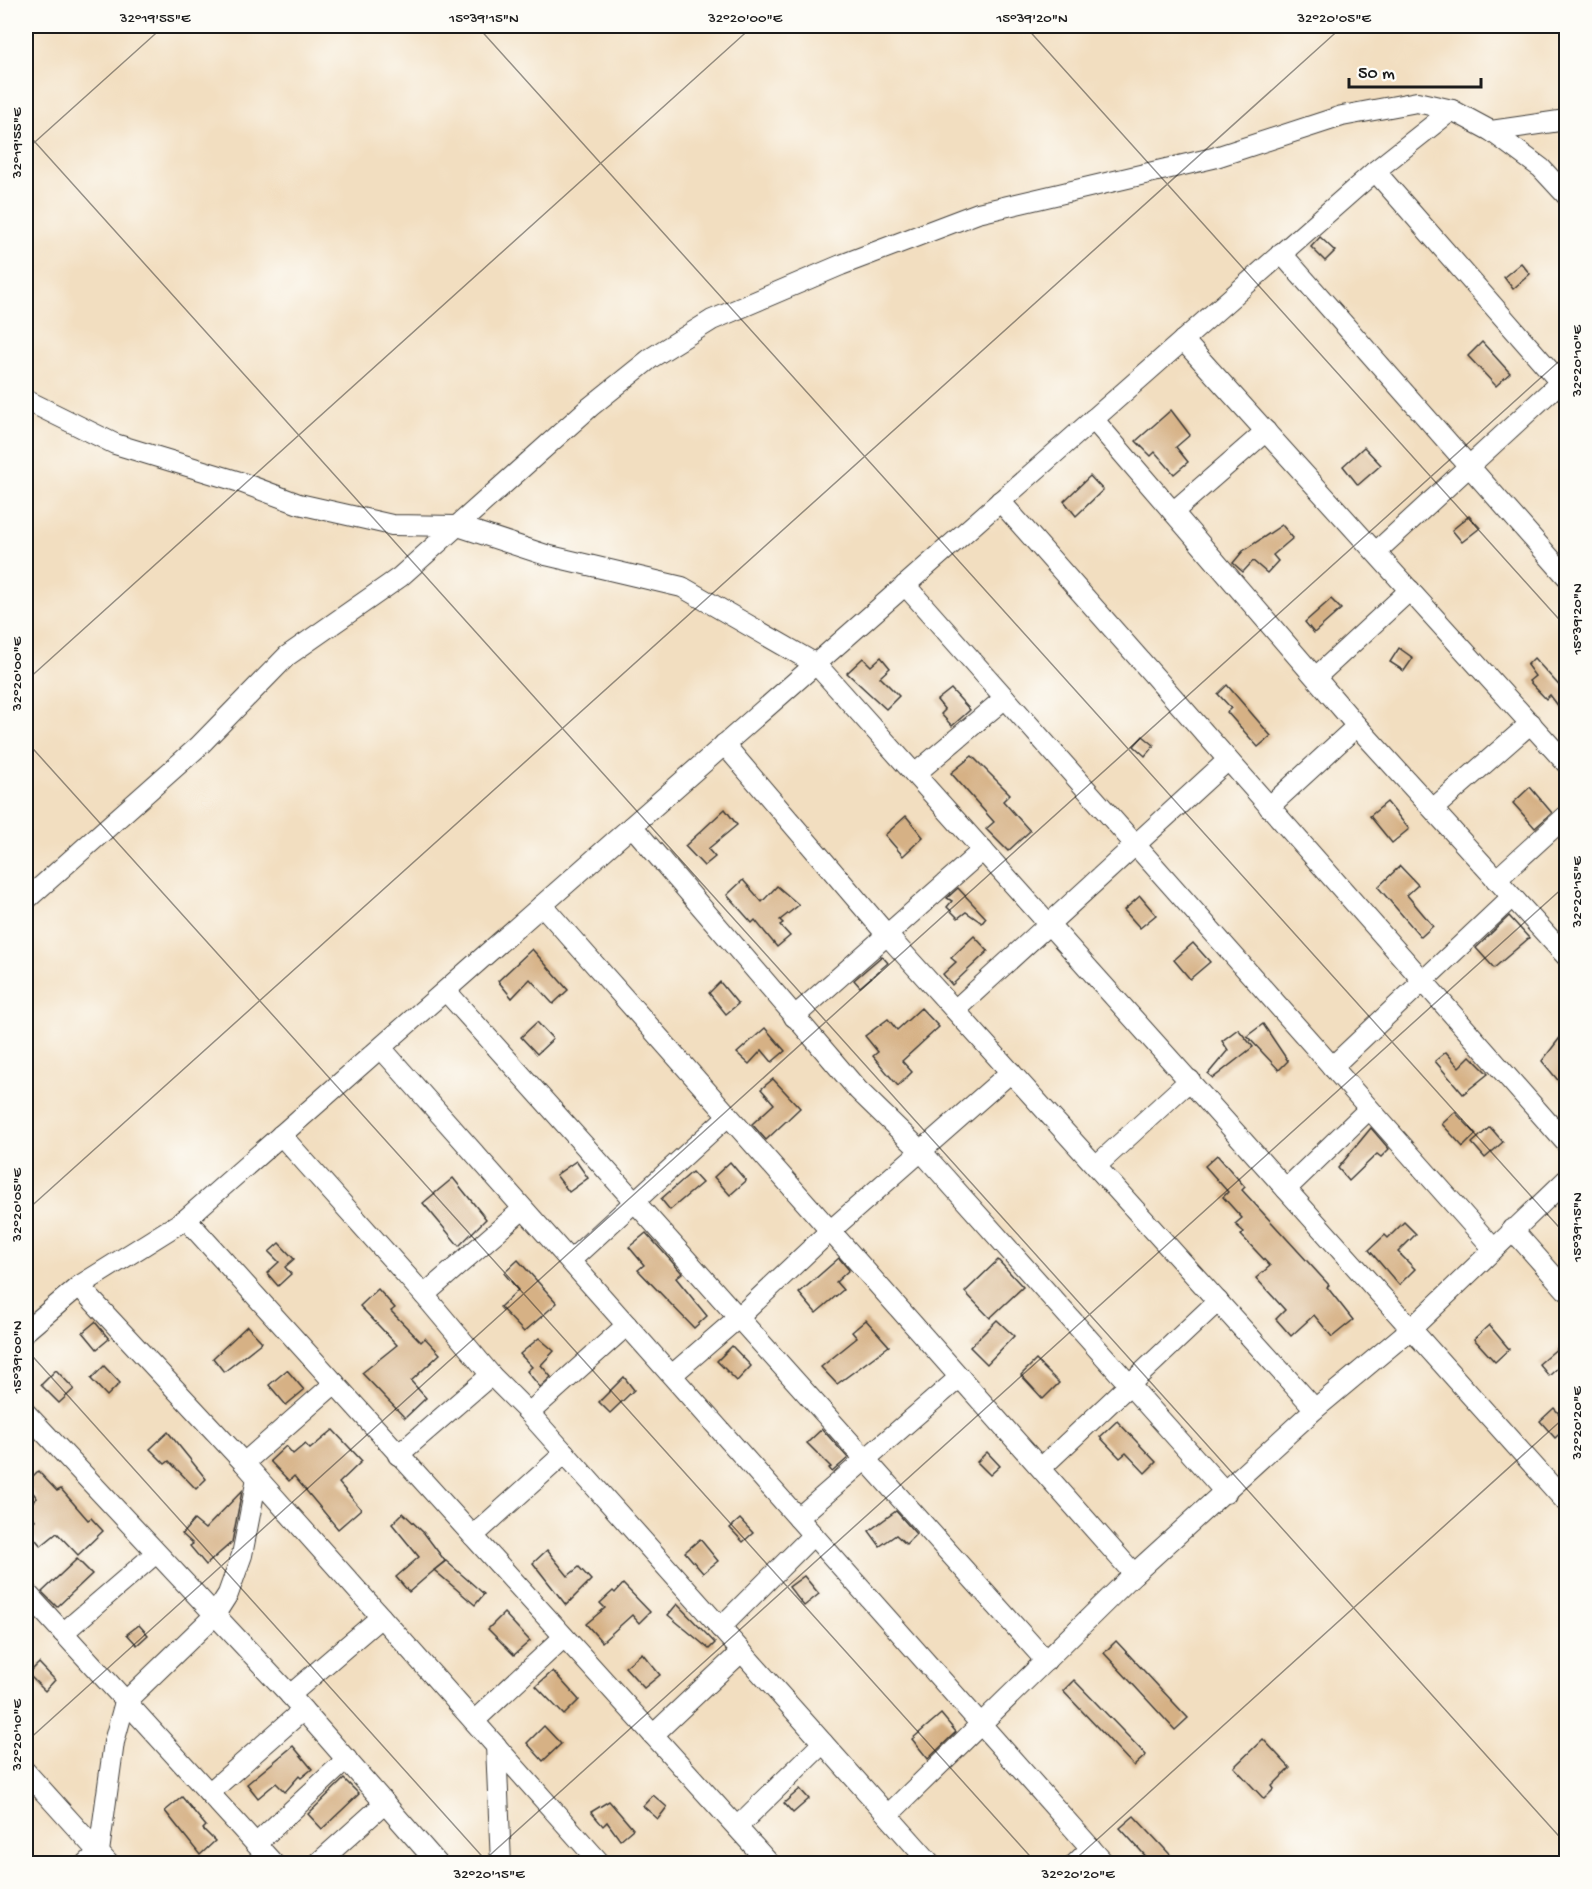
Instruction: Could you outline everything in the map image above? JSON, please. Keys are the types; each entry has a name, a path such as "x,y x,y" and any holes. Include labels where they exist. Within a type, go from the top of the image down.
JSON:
{"street":[{"path":"26,900 199,746 287,656 400,578 590,407 651,358 712,320 830,270 978,213 1213,158 1341,116 1417,102 1452,110 1491,131 1541,168 1566,195"},
{"path":"26,1331 79,1286 186,1220 1281,253 1375,171 1452,110"},
{"path":"1491,131 1566,120"},
{"path":"1375,171 1564,383 1376,552"},
{"path":"1281,253 1566,576"},
{"path":"1183,340 1566,763"},
{"path":"26,400 115,444 240,482 299,504 392,525 458,525 546,555 682,586 816,664 1286,1189 1564,1492"},
{"path":"1093,419 1358,726 1566,956"},
{"path":"1173,512 1266,431"},
{"path":"1000,501 1566,1143"},
{"path":"905,585 1492,1248"},
{"path":"1316,676 1410,590"},
{"path":"915,774 1005,698"},
{"path":"1434,808 1531,723"},
{"path":"1269,807 1358,726"},
{"path":"724,744 887,935 1315,1409"},
{"path":"955,1010 1228,760"},
{"path":"1496,880 1566,816"},
{"path":"632,826 858,1090 921,1151 1226,1493"},
{"path":"794,1017 983,850"},
{"path":"1332,1067 1512,897"},
{"path":"542,905 1134,1574"},
{"path":"446,991 1046,1661"},
{"path":"381,1048 1105,1863"},
{"path":"672,1375 739,1317 830,1231 1011,1072"},
{"path":"1096,1166 1190,1080"},
{"path":"1286,1189 1369,1109"},
{"path":"571,1260 728,1116"},
{"path":"281,1135 424,1295 491,1375 529,1413 931,1863"},
{"path":"888,1815 1134,1574 1226,1493 1315,1409 1412,1328 1492,1248 1566,1180"},
{"path":"424,1295 523,1209"},
{"path":"186,1220 770,1863"},
{"path":"1512,1229 1566,1290"},
{"path":"79,1286 244,1463 602,1863"},
{"path":"1041,1468 1218,1301"},
{"path":"529,1413 627,1325"},
{"path":"398,1455 491,1375"},
{"path":"798,1518 960,1377"},
{"path":"244,1463 334,1383"},
{"path":"26,1413 297,1703 438,1863"},
{"path":"473,1536 565,1453"},
{"path":"98,1860 114,1742 125,1702 214,1616 236,1577 257,1478"},
{"path":"720,1628 813,1535"},
{"path":"63,1633 156,1553"},
{"path":"26,1592 274,1863"},
{"path":"209,1793 381,1617"},
{"path":"474,1721 564,1636"},
{"path":"653,1735 741,1652"},
{"path":"737,1827 823,1743"},
{"path":"496,1746 501,1863"},
{"path":"256,1844 347,1759"},
{"path":"26,1772 98,1860"},
{"path":"317,1863 385,1803"},
{"path":"1075,1863 1091,1848"}],"building":[{"path":"1320,237 1335,251 1325,261 1311,247"},
{"path":"1521,263 1530,274 1513,289 1504,277"},
{"path":"1482,342 1510,373 1496,386 1468,356"},
{"path":"1171,410 1190,435 1176,447 1188,462 1174,474 1155,452 1151,456 1136,441"},
{"path":"1364,447 1381,465 1358,485 1343,466"},
{"path":"1090,476 1103,490 1076,516 1064,501"},
{"path":"1469,516 1480,528 1462,542 1452,530"},
{"path":"1282,525 1293,538 1273,555 1278,561 1267,573 1253,561 1243,572 1233,563 1243,551"},
{"path":"1331,599 1341,609 1314,633 1305,622"},
{"path":"1399,648 1413,658 1404,671 1390,662"},
{"path":"881,657 890,668 880,677 899,696 886,709 847,673 863,658 871,666"},
{"path":"1534,658 1566,693 1566,716 1550,695 1546,699 1529,681 1535,676 1527,665"},
{"path":"1227,685 1271,736 1258,747 1227,712 1231,708 1218,694"},
{"path":"951,689 970,710 952,726 941,714 945,710 937,700"},
{"path":"1143,736 1154,745 1145,756 1134,746"},
{"path":"972,756 1010,794 1003,801 1030,831 1008,851 986,829 994,822 951,773"},
{"path":"1530,787 1552,813 1535,828 1513,803"},
{"path":"1387,802 1409,829 1392,843 1370,816"},
{"path":"725,809 737,825 708,849 715,857 704,866 685,846"},
{"path":"906,816 923,837 903,856 885,835"},
{"path":"1400,866 1418,885 1407,895 1433,926 1421,937 1378,887"},
{"path":"743,880 762,902 777,886 799,905 780,920 783,923 780,925 790,936 777,947 755,920 752,923 727,895"},
{"path":"958,888 986,918 982,923 966,912 958,918 947,907 952,901 947,898"},
{"path":"1140,896 1156,915 1140,928 1124,910"},
{"path":"1509,916 1529,938 1494,968 1476,948"},
{"path":"974,936 988,951 952,985 943,974 956,962 951,958"},
{"path":"1193,943 1210,962 1190,979 1174,960"},
{"path":"532,949 568,990 553,1004 530,979 512,998 498,981"},
{"path":"882,956 888,963 860,987 854,980"},
{"path":"720,982 738,1004 726,1014 709,993"},
{"path":"921,1008 939,1027 902,1061 912,1072 898,1086 873,1056 878,1052 865,1036 888,1019 897,1030"},
{"path":"537,1022 553,1039 537,1054 521,1037"},
{"path":"1263,1024 1288,1061 1279,1070 1247,1036"},
{"path":"765,1028 785,1051 772,1062 762,1050 749,1064 737,1053"},
{"path":"1238,1029 1253,1047 1213,1078 1208,1074 1228,1050 1222,1041"},
{"path":"1566,1030 1566,1090 1542,1061"},
{"path":"1446,1052 1459,1067 1470,1056 1488,1074 1463,1094 1435,1061"},
{"path":"773,1079 800,1108 766,1140 752,1124 774,1104 761,1089"},
{"path":"1455,1112 1476,1134 1463,1147 1442,1124"},
{"path":"1490,1127 1503,1142 1485,1158 1472,1143"},
{"path":"1371,1128 1389,1149 1381,1157 1377,1154 1349,1181 1338,1168"},
{"path":"1217,1155 1245,1187 1242,1190 1329,1285 1327,1287 1353,1320 1332,1337 1314,1315 1291,1336 1276,1319 1285,1310 1256,1278 1270,1266 1241,1235 1244,1232 1235,1224 1242,1218 1223,1197 1228,1192 1205,1166"},
{"path":"576,1161 588,1178 569,1192 556,1175"},
{"path":"730,1162 746,1181 730,1195 714,1177"},
{"path":"692,1172 702,1183 670,1210 661,1199"},
{"path":"453,1178 486,1219 459,1246 423,1203"},
{"path":"1404,1222 1416,1234 1398,1252 1415,1269 1399,1285 1369,1250 1385,1235 1388,1238"},
{"path":"646,1233 682,1273 676,1278 707,1316 694,1328 638,1270 644,1265 629,1247"},
{"path":"279,1243 294,1259 285,1267 291,1274 278,1286 267,1273 279,1262 269,1252"},
{"path":"839,1258 849,1270 836,1282 843,1290 816,1313 799,1293"},
{"path":"518,1260 557,1303 524,1332 500,1307 518,1290 504,1273"},
{"path":"998,1260 1023,1287 990,1318 965,1292"},
{"path":"378,1289 395,1308 391,1311 421,1342 425,1338 440,1354 411,1381 426,1398 405,1418 362,1373 397,1345 360,1306"},
{"path":"866,1320 889,1346 837,1384 821,1367 857,1338 852,1332"},
{"path":"997,1320 1014,1336 987,1364 970,1347"},
{"path":"95,1322 109,1339 97,1349 83,1332"},
{"path":"1489,1325 1509,1349 1495,1362 1474,1339"},
{"path":"247,1326 262,1342 224,1372 213,1358"},
{"path":"539,1338 554,1351 541,1365 551,1377 540,1387 527,1371 532,1367 520,1354"},
{"path":"1566,1341 1566,1360 1549,1376 1539,1364"},
{"path":"732,1346 751,1366 737,1381 717,1361"},
{"path":"1036,1360 1059,1383 1043,1399 1021,1375"},
{"path":"104,1366 120,1383 107,1396 91,1379"},
{"path":"56,1370 74,1389 59,1403 41,1385"},
{"path":"287,1370 304,1390 286,1405 269,1385"},
{"path":"624,1377 634,1390 610,1413 599,1402"},
{"path":"1554,1408 1566,1422 1566,1428 1555,1438 1540,1421"},
{"path":"1117,1421 1156,1462 1145,1473 1126,1453 1120,1458 1100,1437"},
{"path":"822,1429 848,1458 832,1472 829,1468 831,1467 807,1443"},
{"path":"333,1430 362,1461 339,1483 361,1509 338,1529 294,1476 289,1481 270,1461 286,1446 293,1454 305,1444 310,1449"},
{"path":"168,1432 206,1479 196,1489 169,1461 165,1464 150,1449"},
{"path":"987,1452 1000,1466 990,1475 977,1462"},
{"path":"38,1471 57,1491 61,1489 88,1520 91,1518 103,1531 78,1555 57,1533 41,1546 26,1528 35,1520 26,1507 37,1498 26,1483"},
{"path":"242,1491 232,1542 206,1565 190,1546 193,1544 182,1534 194,1520 205,1529"},
{"path":"896,1511 916,1534 906,1544 896,1535 880,1546 869,1531"},
{"path":"403,1513 424,1533 445,1561 409,1592 396,1577 419,1557 392,1524"},
{"path":"740,1519 753,1533 743,1542 730,1528"},
{"path":"700,1539 718,1561 703,1573 685,1552"},
{"path":"547,1550 568,1576 579,1567 591,1580 566,1605 533,1563"},
{"path":"77,1559 92,1574 57,1607 42,1592"},
{"path":"446,1561 484,1594 475,1605 434,1570"},
{"path":"804,1576 819,1594 804,1606 789,1587"},
{"path":"623,1584 650,1612 639,1623 632,1615 602,1642 586,1624 605,1608 600,1603 613,1591 615,1593"},
{"path":"677,1604 715,1643 709,1649 668,1615"},
{"path":"504,1613 530,1641 514,1655 488,1629"},
{"path":"139,1625 148,1635 137,1645 127,1634"},
{"path":"1116,1641 1188,1718 1175,1730 1104,1653"},
{"path":"642,1653 660,1675 644,1688 625,1667"},
{"path":"39,1663 55,1680 45,1691 28,1674"},
{"path":"553,1671 579,1700 564,1715 536,1686"},
{"path":"1074,1680 1146,1755 1134,1766 1063,1691"},
{"path":"941,1714 956,1732 928,1759 912,1739"},
{"path":"544,1726 561,1744 543,1761 527,1743"},
{"path":"1263,1739 1290,1768 1272,1786 1274,1789 1264,1799 1234,1767"},
{"path":"293,1746 312,1769 301,1778 299,1776 285,1792 276,1783 258,1798 247,1784"},
{"path":"344,1779 359,1794 322,1829 308,1814"},
{"path":"800,1789 809,1799 793,1813 784,1803"},
{"path":"653,1795 667,1807 658,1819 643,1806"},
{"path":"182,1797 206,1826 203,1829 215,1841 200,1855 165,1811"},
{"path":"609,1801 633,1829 620,1840 607,1822 603,1826 591,1812"},
{"path":"1134,1816 1178,1863 1152,1863 1120,1828"}]}
